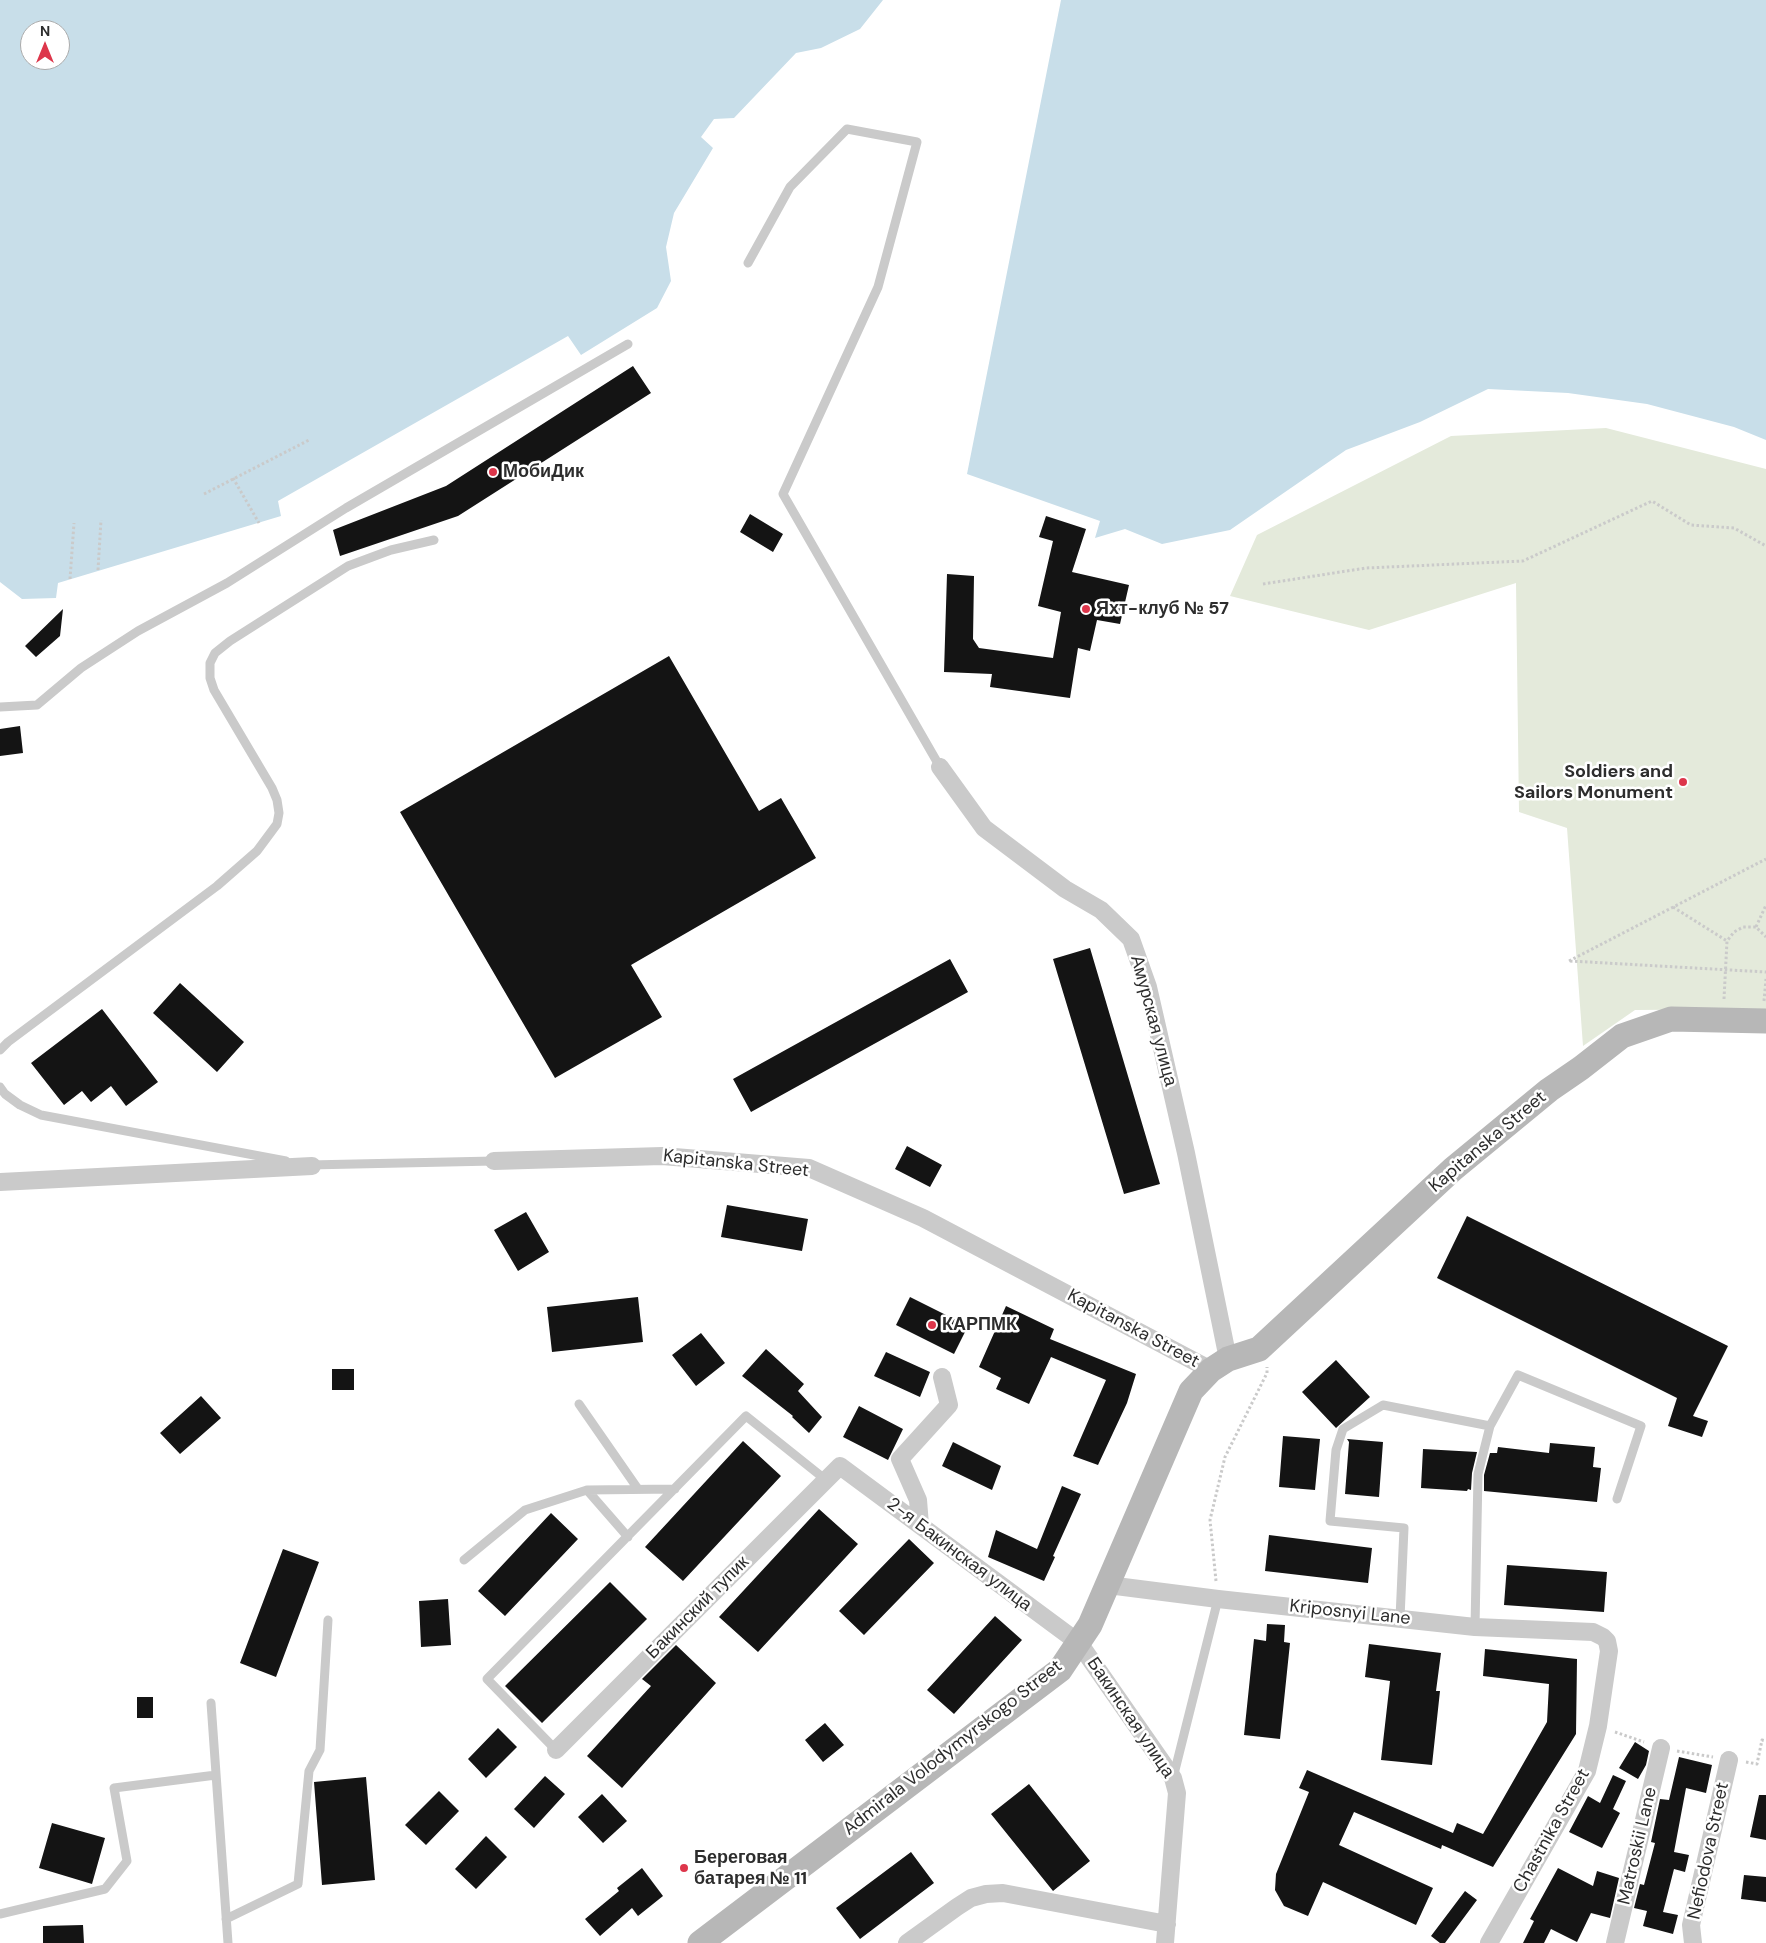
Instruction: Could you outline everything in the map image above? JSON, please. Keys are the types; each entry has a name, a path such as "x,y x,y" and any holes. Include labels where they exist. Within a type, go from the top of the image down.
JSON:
{"main road":[{"name":"Kapitanska Street","path":"1219,1365 1259,1349 1453,1169 1549,1090 1622,1036 1671,1019 1766,1021"},
{"name":"Admirala Volodymyrskogo Street","path":"700,1943 1060,1670 1090,1625 1191,1391 1219,1365"}],"street":[{"name":"Амурская улица","path":"940,767 984,828 1065,889 1101,910 1131,939 1150,995 1186,1153 1219,1365"},
{"name":"Kapitanska Street","path":"494,1161 662,1156 809,1168 922,1218 1219,1365"},
{"path":"0,1182 312,1166"},
{"path":"920,1525 918,1500 900,1459 949,1405 942,1376"},
{"name":"2-я Бакинская улица","path":"840,1466 1079,1643"},
{"name":"Бакинский тупик","path":"556,1750 840,1466"},
{"name":"Kriposnyi Lane","path":"1108,1585 1474,1627 1593,1632"},
{"name":"Chastnika Street","path":"1489,1943 1587,1771 1598,1726 1609,1651 1607,1641 1599,1634 1593,1632"},
{"name":"Бакинская улица","path":"1079,1643 1173,1778 1177,1793 1177,1808 1165,1943"},
{"name":"Matroskii Lane","path":"1615,1943 1661,1748"},
{"name":"Nefiodova Street","path":"1693,1943 1692,1925 1729,1760"},
{"path":"908,1943 957,1906 971,1898 986,1894 1003,1893 1167,1924"}],"lane":[{"path":"748,263 790,187 847,129 917,142 878,287 783,494 940,767"},
{"path":"0,707 37,705 81,668 138,631 227,582 346,508 628,344"},
{"path":"0,1050 8,1042 217,886 257,851 277,824 279,813 275,794 214,690 210,678 210,663 215,653 230,641 348,566 391,550 434,540"},
{"path":"0,1088 20,1105 41,1115 312,1166 494,1161"},
{"path":"1474,1627 1478,1474 1490,1426 1518,1375 1641,1426 1617,1499"},
{"path":"579,1404 638,1489"},
{"path":"1400,1618 1404,1528 1330,1521 1336,1450 1343,1429 1383,1405 1490,1426"},
{"path":"556,1750 487,1679 746,1416 826,1480"},
{"path":"464,1560 525,1510 587,1490 675,1489"},
{"path":"587,1490 628,1537"},
{"path":"1173,1778 1218,1599"},
{"path":"226,1919 298,1884 309,1771 320,1750 328,1620"},
{"path":"211,1703 228,1943"},
{"path":"0,1914 105,1889 127,1861 114,1788 216,1774"}],"path":[{"path":"204,494 310,440"},
{"path":"233,478 259,523"},
{"path":"1262,584 1366,568 1523,561 1652,501 1691,525 1734,528 1766,546"},
{"path":"98,570 101,520"},
{"path":"70,579 74,523"},
{"path":"1766,859 1569,962 1645,964 1766,972"},
{"path":"1756,927 1766,906"},
{"path":"1672,907 1727,940"},
{"path":"1723,1020 1727,940 1734,932 1743,927 1756,927 1766,937"},
{"path":"1218,1599 1210,1520 1225,1457 1268,1373 1268,1364 1259,1349"},
{"path":"1729,1760 1757,1764 1762,1740 1766,1741"}],"green space":[{"path":"1606,428 1766,469 1766,1009 1635,1010 1583,1046 1567,828 1519,812 1516,583 1369,630 1230,596 1257,535 1451,436"}],"water":[{"path":"0,0 883,0 860,29 821,48 796,53 734,118 714,119 701,137 713,148 674,213 666,247 671,281 657,308 581,355 568,336 278,501 281,516 58,583 56,598 22,599 0,582"},
{"path":"1061,0 1766,0 1766,440 1734,427 1647,404 1568,393 1488,389 1420,422 1346,450 1230,530 1162,544 1125,529 1095,538 1100,521 967,474"}],"building":[{"path":"633,366 651,393 458,516 340,556 333,530 446,486"},
{"path":"750,514 783,534 773,552 740,532"},
{"path":"1046,516 1086,529 1072,572 1129,585 1120,624 1097,620 1090,651 1078,648 1070,698 990,687 992,674 944,672 947,574 974,576 973,639 979,648 1053,658 1061,612 1038,606 1053,541 1039,537"},
{"path":"63,609 60,636 36,657 25,646"},
{"path":"669,656 759,811 781,798 816,858 631,965 662,1017 555,1078 400,812"},
{"path":"20,726 23,753 0,756 0,729"},
{"path":"1090,948 1160,1184 1124,1194 1053,959"},
{"path":"950,959 968,992 751,1112 733,1079"},
{"path":"180,983 244,1042 217,1072 153,1013"},
{"path":"102,1009 158,1082 126,1106 111,1086 91,1102 82,1091 64,1105 31,1063"},
{"path":"907,1146 942,1165 930,1187 895,1169"},
{"path":"727,1205 808,1219 802,1251 721,1237"},
{"path":"526,1212 549,1252 518,1271 494,1230"},
{"path":"1467,1216 1728,1346 1693,1416 1708,1421 1702,1437 1668,1426 1677,1398 1437,1278"},
{"path":"638,1297 643,1342 552,1352 547,1307"},
{"name":"КАРПМК","path":"910,1297 968,1326 954,1354 896,1325"},
{"path":"1006,1306 1054,1329 1050,1339 1136,1374 1127,1403 1098,1465 1073,1456 1106,1380 1051,1357 1029,1404 996,1389 1001,1378 979,1367"},
{"path":"701,1333 725,1363 696,1386 672,1355"},
{"path":"766,1349 804,1384 798,1391 822,1417 809,1433 793,1416 742,1376"},
{"path":"886,1352 930,1372 920,1397 874,1376"},
{"path":"1336,1360 1370,1397 1336,1428 1302,1392"},
{"path":"332,1369 354,1369 354,1390 332,1390"},
{"path":"201,1396 221,1418 180,1454 160,1433"},
{"path":"859,1406 903,1429 888,1460 843,1437"},
{"path":"1283,1436 1320,1439 1315,1490 1279,1487"},
{"path":"1347,1439 1383,1442 1379,1497 1345,1494 1349,1442"},
{"path":"743,1441 781,1476 683,1581 645,1547"},
{"path":"953,1442 1001,1466 992,1490 942,1466"},
{"path":"1550,1443 1595,1447 1593,1467 1601,1468 1597,1502 1484,1491 1484,1475 1490,1453 1497,1453 1498,1447 1549,1453"},
{"path":"1423,1449 1477,1452 1472,1473 1471,1490 1421,1488"},
{"path":"1062,1486 1081,1494 1053,1556 1055,1557 1044,1581 988,1557 996,1530 1037,1549"},
{"path":"819,1509 858,1544 758,1652 719,1617"},
{"path":"551,1513 578,1539 505,1616 478,1591"},
{"path":"1269,1535 1372,1548 1368,1583 1265,1571"},
{"path":"909,1539 934,1563 864,1635 839,1611"},
{"path":"283,1549 319,1562 276,1677 240,1663"},
{"path":"1507,1565 1607,1572 1604,1612 1504,1605"},
{"path":"610,1582 647,1619 542,1723 505,1686"},
{"path":"448,1599 451,1645 421,1647 419,1601"},
{"path":"995,1616 1022,1640 954,1714 927,1690"},
{"path":"1267,1624 1285,1625 1284,1642 1290,1643 1280,1739 1244,1735 1254,1639 1266,1641"},
{"path":"1369,1644 1441,1653 1436,1691 1440,1691 1432,1765 1381,1760 1390,1681 1365,1677"},
{"path":"676,1645 716,1683 622,1788 587,1756 651,1686 642,1679"},
{"path":"1485,1649 1577,1659 1576,1734 1493,1867 1442,1845 1441,1849 1354,1812 1339,1845 1433,1888 1416,1925 1323,1882 1308,1916 1284,1906 1275,1890 1276,1874 1309,1792 1299,1788 1307,1770 1453,1833 1457,1823 1483,1834 1547,1722 1549,1684 1483,1676"},
{"path":"137,1697 153,1697 153,1718 137,1718"},
{"path":"825,1723 844,1745 823,1762 805,1740"},
{"path":"498,1728 517,1747 486,1778 468,1759"},
{"path":"1635,1742 1649,1751 1646,1765 1638,1779 1619,1768"},
{"path":"1679,1757 1712,1765 1706,1793 1686,1788 1674,1852 1689,1855 1685,1872 1674,1869 1663,1912 1678,1915 1673,1934 1643,1926 1647,1911 1634,1908 1640,1884 1644,1885 1655,1843 1651,1842 1660,1799 1669,1800"},
{"path":"1613,1775 1626,1781 1613,1809 1620,1813 1602,1848 1569,1832 1588,1796 1600,1803"},
{"path":"545,1776 565,1794 534,1828 514,1809"},
{"path":"366,1777 375,1880 322,1885 314,1782"},
{"path":"1029,1784 1090,1861 1053,1891 991,1814"},
{"path":"439,1791 459,1811 426,1845 405,1825"},
{"path":"602,1794 627,1821 603,1843 578,1817"},
{"path":"1759,1795 1766,1795 1766,1840 1750,1837"},
{"path":"52,1823 105,1838 92,1884 39,1868"},
{"path":"486,1836 507,1857 476,1889 455,1869"},
{"path":"911,1852 934,1883 860,1939 836,1908"},
{"path":"642,1868 663,1896 638,1916 632,1908 600,1936 585,1919 619,1891 617,1888"},
{"path":"1558,1868 1593,1886 1597,1871 1619,1878 1610,1918 1591,1913 1577,1942 1551,1929 1544,1943 1523,1943 1534,1921 1530,1919"},
{"path":"1744,1875 1766,1877 1766,1902 1741,1899"},
{"path":"1465,1891 1477,1900 1445,1943 1440,1943 1431,1936"},
{"path":"83,1925 84,1943 43,1943 43,1926"}],"place":[{"name":"МобиДик","path":"493,472"},
{"name":"Яхт-клуб № 57","path":"1086,609"},
{"name":"Soldiers and Sailors Monument","path":"1683,782"},
{"name":"КАРПМК","path":"932,1325"},
{"name":"Береговая батарея № 11","path":"684,1868"}]}
